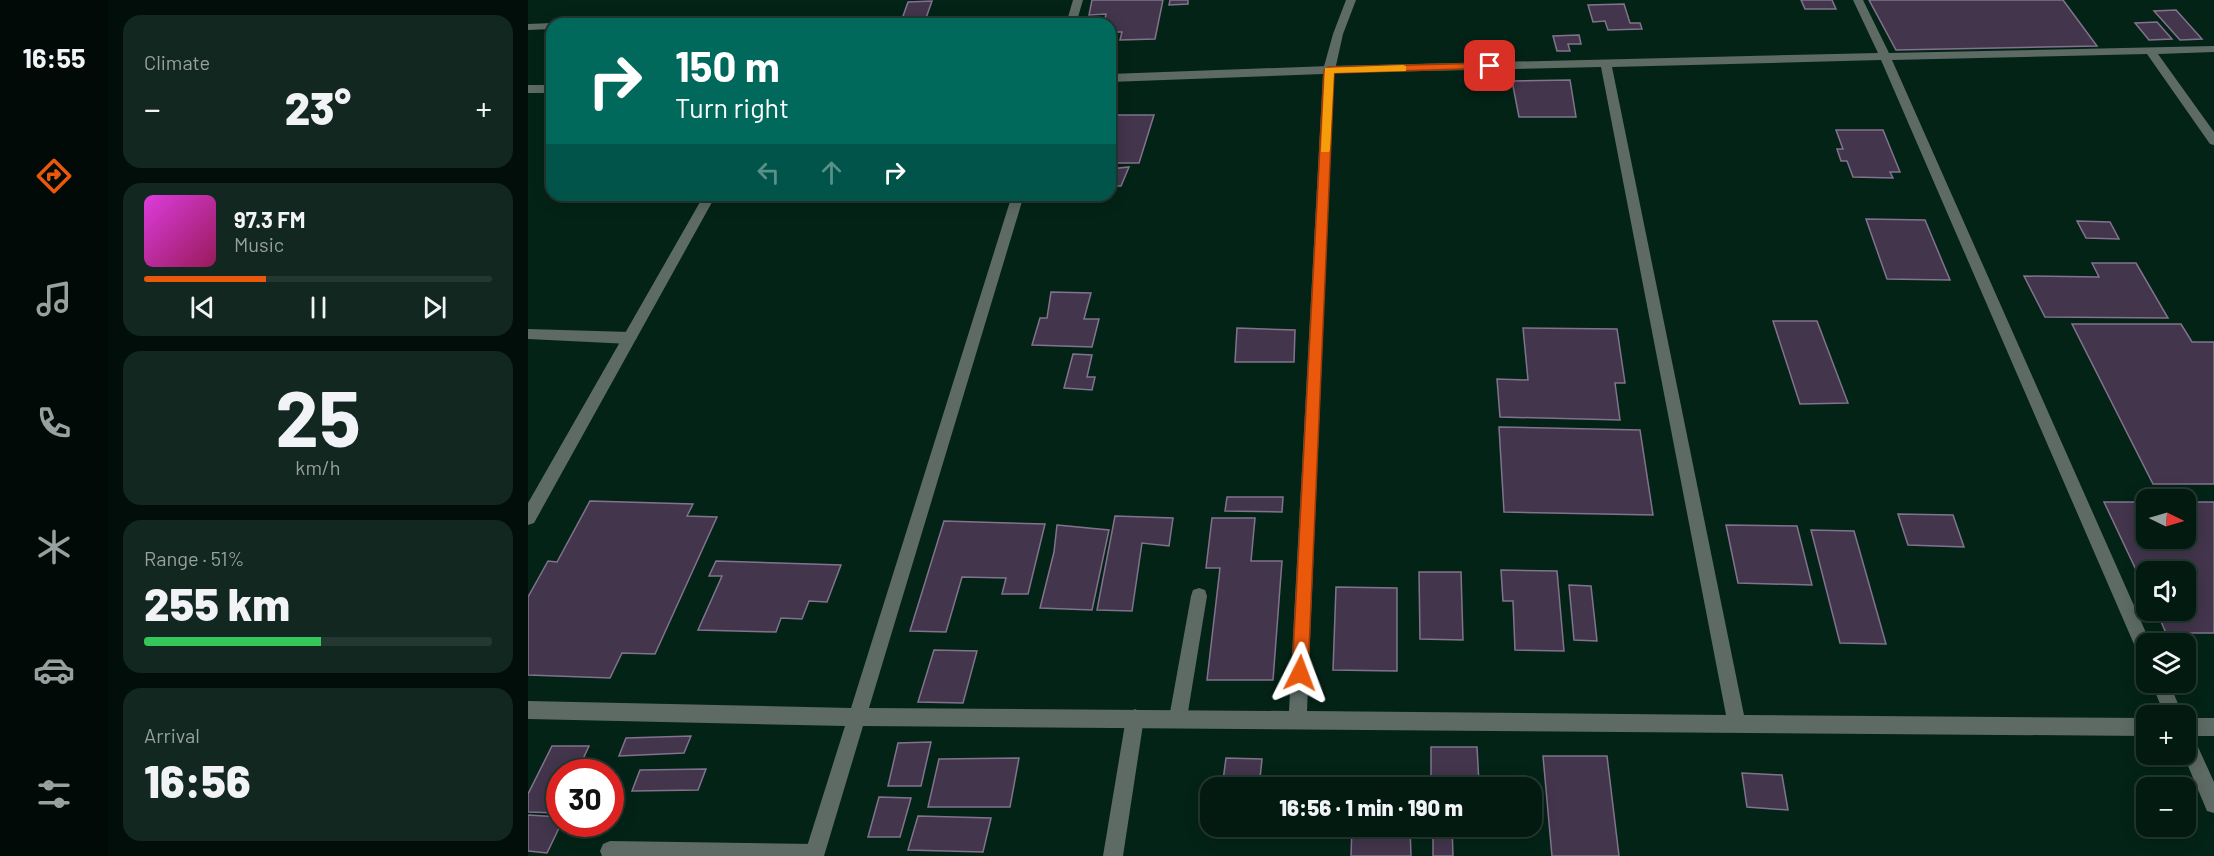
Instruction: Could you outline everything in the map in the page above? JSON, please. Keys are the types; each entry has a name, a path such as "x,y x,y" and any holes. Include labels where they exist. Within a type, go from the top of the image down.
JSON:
{"street":[{"path":"1073,18 1078,0"},
{"path":"1298,719 1329,70 1338,34 1351,0"},
{"path":"1858,0 2138,633"},
{"path":"528,27 546,26"},
{"path":"1116,78 1329,70 2214,49"},
{"path":"2150,50 2214,141"},
{"path":"1606,63 1737,723"},
{"path":"528,89 546,89"},
{"path":"528,518 707,201"},
{"path":"610,851 814,855 1016,201"},
{"path":"528,334 630,338"},
{"path":"1178,718 1199,596"},
{"path":"528,710 856,717 2136,727"},
{"path":"1113,856 1135,718"},
{"path":"2196,727 2214,728"},
{"path":"2196,764 2214,804"}],"building":[{"path":"1092,0 1163,0 1155,39 1120,40 1122,32 1116,32 1116,18 1105,18 1106,14 1089,15"},
{"path":"1170,0 1188,0 1188,4 1169,5"},
{"path":"1801,0 1832,0 1836,9 1805,9"},
{"path":"1869,0 2063,0 2097,46 1896,50"},
{"path":"932,1 926,18 902,18 908,2"},
{"path":"1624,4 1630,23 1640,23 1642,29 1608,30 1605,21 1593,22 1588,5"},
{"path":"2176,10 2202,39 2180,40 2154,11"},
{"path":"2157,22 2172,39 2149,40 2135,23"},
{"path":"1579,35 1581,44 1568,44 1570,51 1557,51 1553,36"},
{"path":"1570,80 1576,117 1519,117 1512,81"},
{"path":"1118,115 1154,115 1139,163 1116,163 1116,117"},
{"path":"1836,130 1883,130 1900,172 1890,172 1893,178 1853,177 1847,161 1841,161 1837,149 1843,149"},
{"path":"1129,167 1121,186 1116,186 1116,168"},
{"path":"1866,219 1925,220 1950,280 1887,279"},
{"path":"2077,221 2110,222 2119,239 2086,238"},
{"path":"2092,263 2136,263 2168,318 2045,317 2024,276 2099,277"},
{"path":"1051,292 1091,293 1084,319 1099,319 1092,347 1032,345 1040,318 1047,318"},
{"path":"1773,321 1817,321 1848,403 1800,404"},
{"path":"2072,324 2181,324 2192,342 2214,342 2214,484 2153,484"},
{"path":"1237,328 1295,330 1294,362 1235,362"},
{"path":"1523,328 1617,329 1625,383 1615,383 1620,420 1500,417 1497,379 1528,380"},
{"path":"1073,354 1092,355 1087,377 1095,377 1092,390 1064,388"},
{"path":"1499,427 1640,430 1653,515 1504,512"},
{"path":"1227,497 1283,497 1282,512 1225,511"},
{"path":"590,501 693,504 687,516 717,517 655,654 622,653 610,678 528,675 528,597 548,561 557,562"},
{"path":"2104,502 2136,502 2136,549 2196,549 2196,502 2214,502 2214,633 2166,633 2161,621 2196,621 2196,561 2136,561 2136,570"},
{"path":"1898,514 1953,515 1964,547 1908,545"},
{"path":"1115,516 1173,518 1169,546 1142,543 1132,611 1097,610"},
{"path":"1212,518 1255,518 1251,561 1282,561 1273,680 1207,680 1220,568 1206,568"},
{"path":"944,521 1045,524 1028,594 1002,594 1006,578 962,577 946,632 910,631"},
{"path":"1057,525 1109,530 1092,610 1040,608 1054,552"},
{"path":"1726,525 1797,526 1812,585 1738,583"},
{"path":"1811,530 1854,531 1886,644 1840,643"},
{"path":"716,561 841,565 827,602 809,601 802,619 781,618 776,632 698,630 722,576 709,576"},
{"path":"1501,570 1557,571 1564,651 1515,650 1513,601 1503,601"},
{"path":"1419,572 1461,572 1463,640 1420,639"},
{"path":"1569,585 1591,586 1597,641 1574,640"},
{"path":"1336,587 1397,588 1397,671 1333,670"},
{"path":"934,650 977,651 963,703 918,702"},
{"path":"691,736 684,753 619,756 626,738"},
{"path":"931,742 921,786 888,786 898,743"},
{"path":"552,746 589,746 583,759 546,759 546,813 528,812 528,794"},
{"path":"1431,747 1477,747 1479,777 1431,777"},
{"path":"1543,756 1607,756 1619,856 1552,856"},
{"path":"1019,758 1010,807 928,807 939,759"},
{"path":"1226,758 1262,759 1260,777 1223,777"},
{"path":"706,769 698,790 632,791 640,770"},
{"path":"1742,773 1782,775 1788,810 1747,807"},
{"path":"879,797 911,798 900,837 868,837"},
{"path":"528,815 546,816 546,837 555,837 547,853 528,851"},
{"path":"918,816 991,818 983,852 908,850"},
{"path":"1352,837 1410,837 1411,856 1351,856"},
{"path":"1433,837 1452,837 1453,856 1433,856"}],"slow traffic":[{"path":"1325,149 1329,70 1403,68"}],"route":[{"path":"1300,673 1329,70 1490,66"}]}
